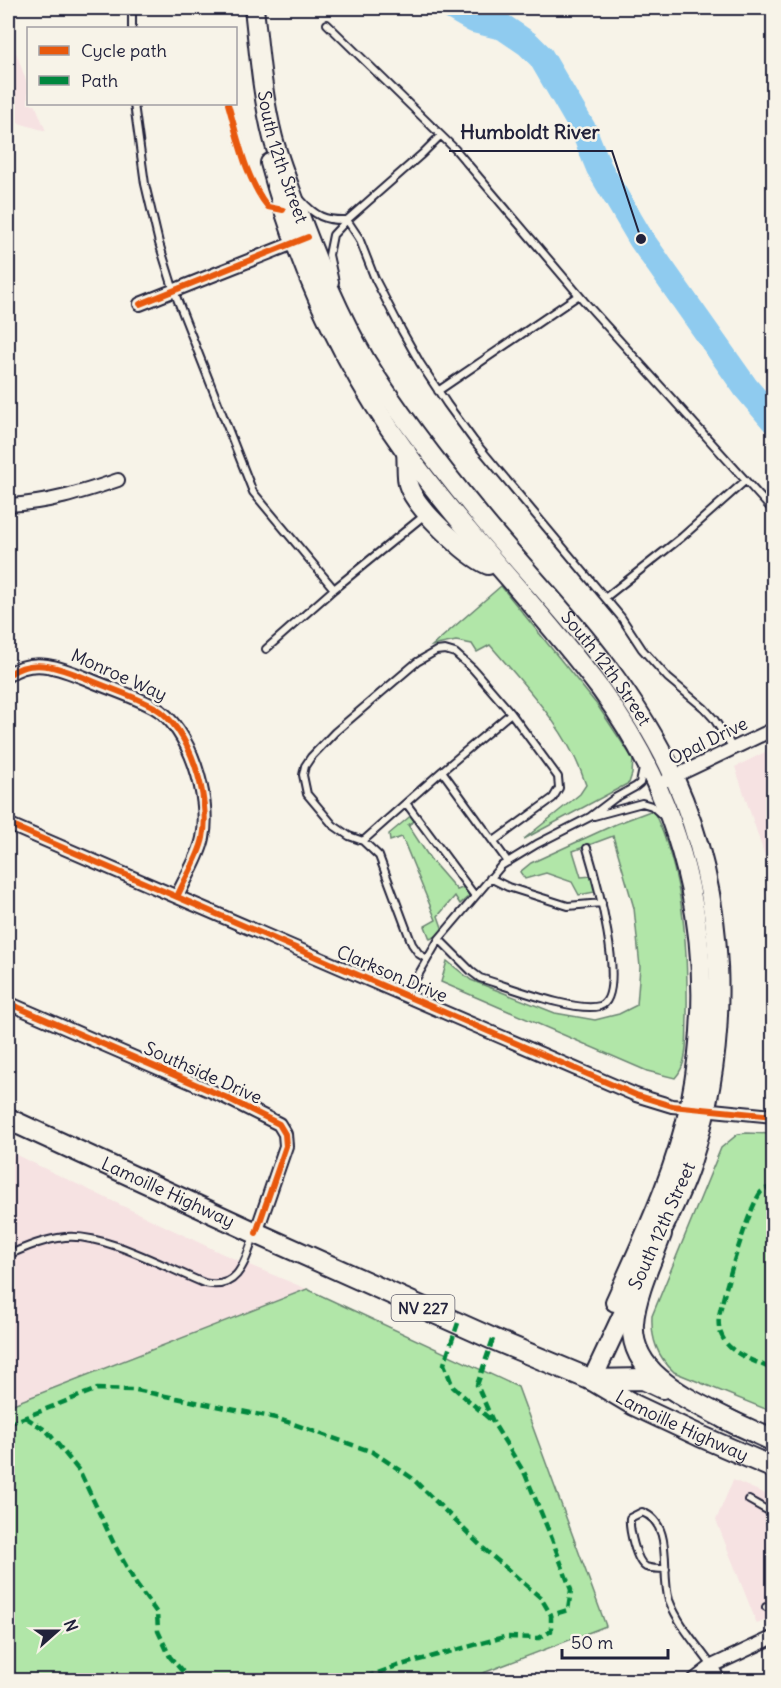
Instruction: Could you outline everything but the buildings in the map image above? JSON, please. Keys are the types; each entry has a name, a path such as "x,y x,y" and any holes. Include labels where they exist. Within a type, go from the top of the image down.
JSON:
{"main road":[{"name":"South 12th Street","path":"247,8 258,108 267,152 301,240 322,309 345,355 371,400 406,451 461,524 601,690 642,753 666,781 696,915 700,952 700,1038 697,1108 691,1164 681,1192 661,1234 587,1378"},
{"name":"South 12th Street","path":"254,8 265,100 273,137 289,184 301,240 368,364 416,434 608,668 640,716 666,781 700,850 717,937 719,1019 697,1108 587,1378"},
{"path":"406,451 409,488 427,513 451,537 483,563 502,571"},
{"name":"Lamoille Highway","path":"8,1119 256,1233 493,1339 587,1378 634,1405 774,1468"},
{"path":"661,1234 633,1321 633,1338 637,1352 646,1367 668,1385 736,1424"},
{"name":"Lamoille Highway","path":"587,1378 643,1379 774,1441"}],"street":[{"path":"140,304 301,240"},
{"path":"8,505 34,504 72,496 118,480"},
{"name":"Monroe Way","path":"8,675 14,670 33,665 52,665 155,707 171,720 186,743 206,806 202,842 177,897"},
{"name":"Opal Drive","path":"666,781 774,729"},
{"name":"Clarkson Drive","path":"8,824 636,1095 672,1106 774,1116"},
{"name":"Southside Drive","path":"8,1003 225,1097 279,1124 285,1134 286,1146 256,1233"},
{"path":"694,1680 712,1666 774,1637"},
{"path":"712,1666 718,1680"}],"lane":[{"path":"132,8 132,27"},
{"path":"327,24 455,149 579,295 774,512"},
{"path":"134,105 145,184 159,243 174,291 253,492 334,590"},
{"path":"368,364 335,281 329,255 333,236 347,220 440,136"},
{"path":"289,184 309,209 318,215 331,220 347,220"},
{"path":"347,220 359,238 385,300 420,363 474,441 621,617 642,649 668,678 709,713 733,748"},
{"path":"438,391 579,295"},
{"path":"605,598 682,537 745,481"},
{"path":"266,650 427,513"},
{"path":"427,959 419,954 412,944 379,856 363,841 349,836 333,825 307,794 304,786 305,766 310,757 335,732 417,662 436,651 445,650 455,653 473,669 511,713 558,777 559,788 553,798 494,841"},
{"path":"363,841 511,713"},
{"path":"405,996 439,939 490,878 508,862 537,844 590,817 640,783 643,770 642,753"},
{"path":"442,771 508,862"},
{"path":"406,803 475,896"},
{"path":"590,817 637,804 647,804 659,812 675,829"},
{"path":"439,939 480,978 575,1006 599,1006 610,999 611,968 599,886 587,848"},
{"path":"490,878 508,887 568,906 602,903"},
{"path":"8,1255 48,1239 68,1236 88,1238 134,1252 194,1279 216,1286 236,1275 243,1265 256,1233"},
{"path":"749,1500 774,1514"},
{"path":"666,1569 648,1568 642,1563 629,1527 630,1518 635,1514 642,1512 655,1519 664,1545 666,1569 667,1593 674,1611 712,1666"},
{"path":"766,1607 774,1604"}],"shaded area":[{"path":"8,30 27,83 27,105 35,105 46,131 8,120"},
{"path":"773,748 773,880 735,767"},
{"path":"8,1151 223,1254 307,1289 8,1406"},
{"path":"733,1480 773,1497 773,1617 757,1624 716,1520"}],"green space":[{"path":"501,586 598,706 633,759 629,783 524,839 580,794 586,785 569,746 545,710 490,645 477,652 472,644 456,641 432,646"},
{"path":"653,810 672,859 685,937 686,1049 683,1065 675,1078 647,1071 441,982 447,961 471,980 555,1013 595,1020 619,1014 637,1005 640,967 634,908 613,836 573,851 581,877 592,876 600,891 579,895 572,882 546,873 525,879 520,872 531,863 616,824"},
{"path":"414,813 418,819 408,825 431,860 457,890 465,887 469,896 460,904 455,896 438,916 444,933 430,939 425,926 436,920 402,837 390,841 389,834"},
{"path":"738,1134 773,1134 773,1412 674,1372 659,1353 653,1332 652,1316 721,1148"},
{"path":"307,1289 518,1387 606,1626 465,1680 8,1680 8,1406"}],"waterway":[{"path":"453,8 474,20 503,27 528,44 541,57 583,129 599,168 641,239 746,388 774,421"}],"marked path":[{"path":"774,1186 761,1192 750,1214 719,1316 720,1330 732,1349 774,1370"},
{"path":"458,1323 444,1364 453,1387 492,1421"},
{"path":"493,1339 477,1385 494,1424 525,1474 571,1590 568,1610 551,1615"},
{"path":"8,1424 97,1389 136,1390 276,1418 373,1452 412,1478 484,1549 541,1598 551,1615 551,1631 539,1638 504,1637 397,1666 358,1680"},
{"path":"25,1417 47,1431 80,1472 114,1544 136,1584 157,1613 158,1631 170,1657 190,1680"}],"cycle path":[{"path":"228,105 253,183 268,207 283,210"},
{"path":"140,304 308,237"},
{"path":"8,675 18,669 38,665 69,672 154,707 178,730 195,765 201,785 205,822 198,853 177,897"},
{"path":"8,824 636,1095 672,1106 774,1116"},
{"path":"8,1003 225,1097 279,1124 285,1134 286,1146 256,1233"}],"place":[{"name":"Humboldt River","path":"641,239"}]}
